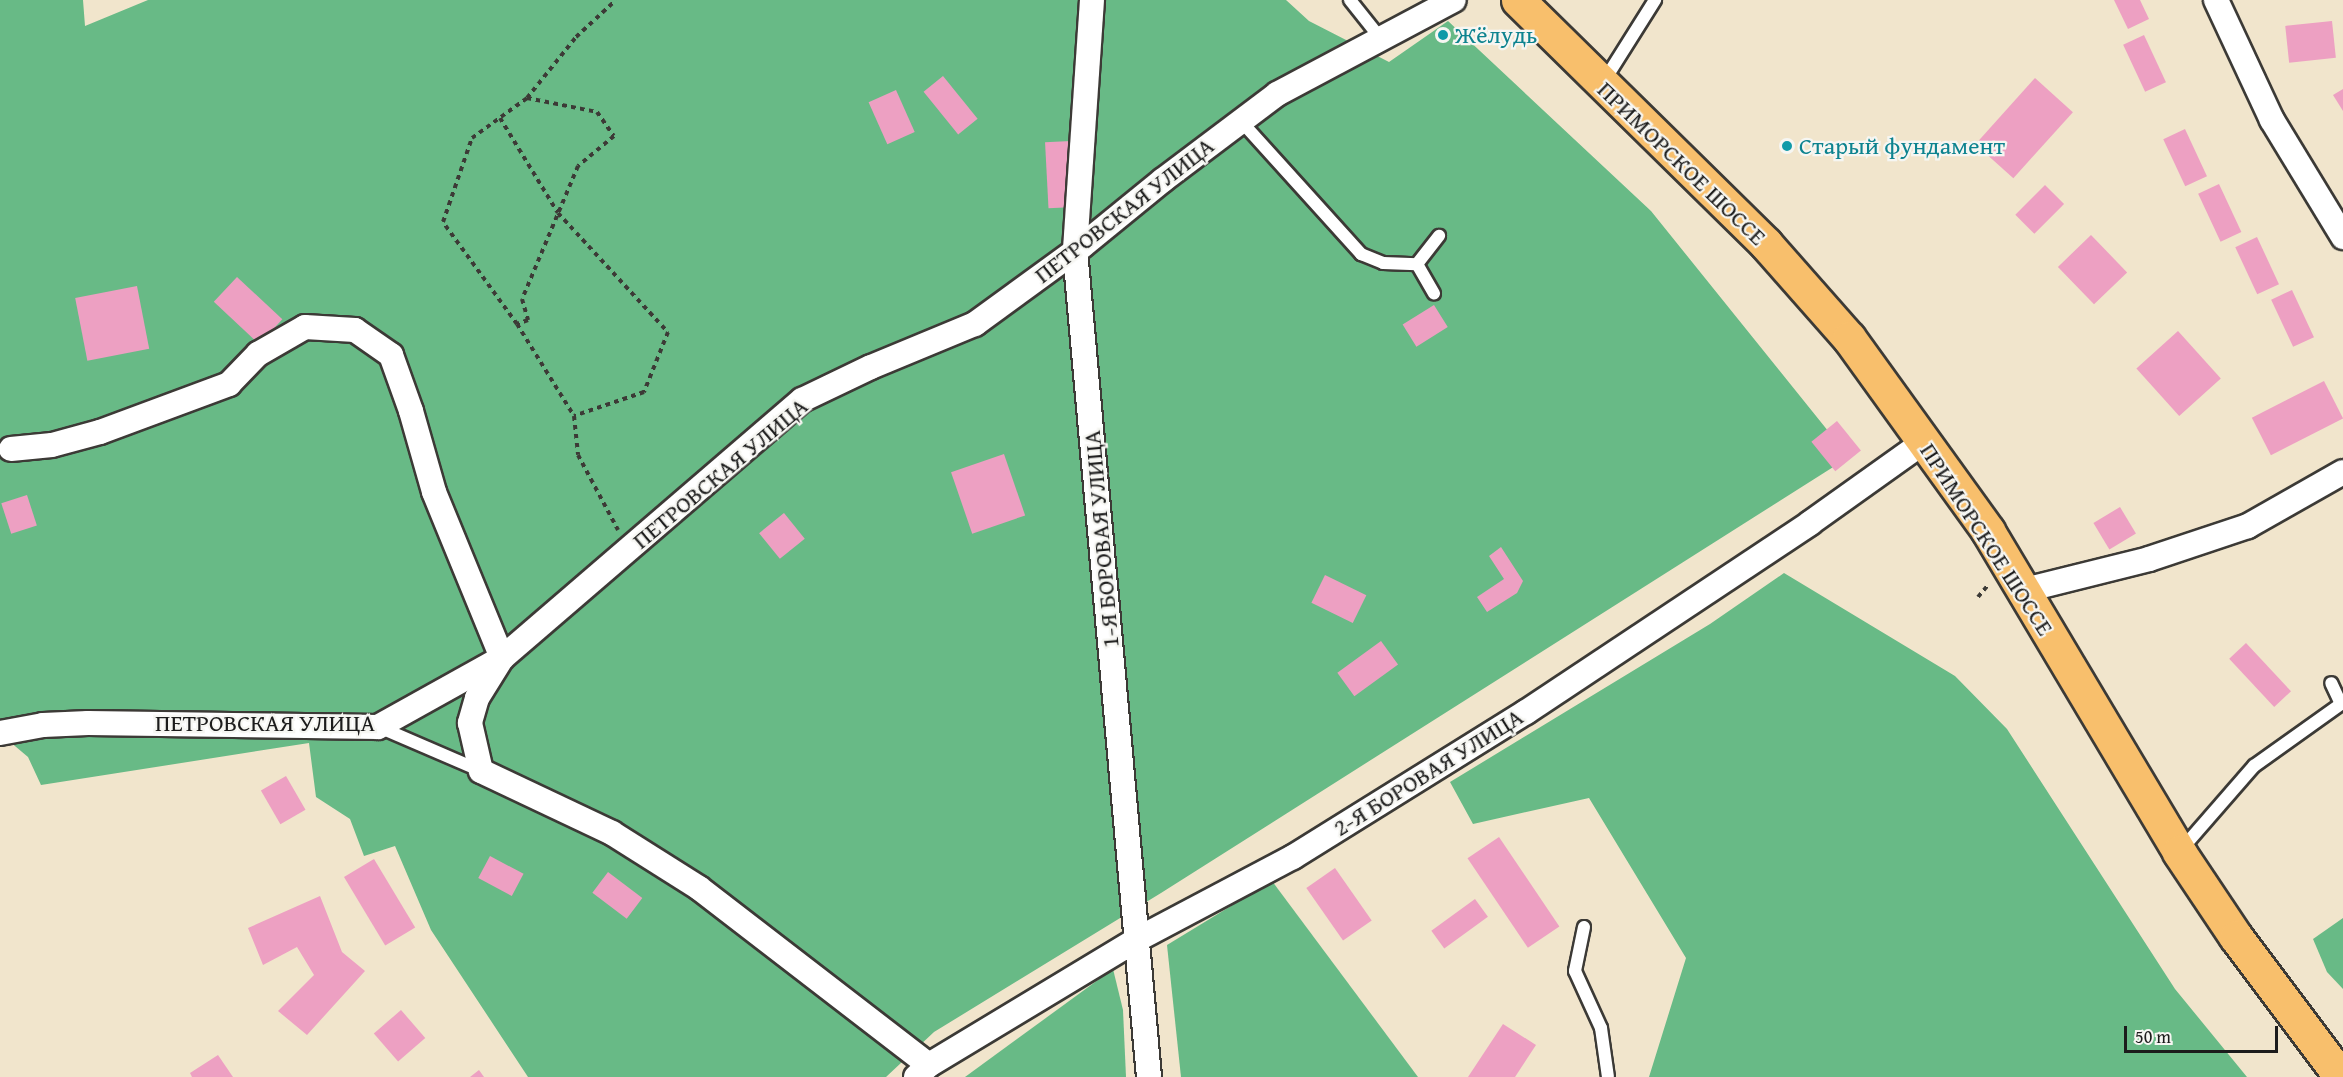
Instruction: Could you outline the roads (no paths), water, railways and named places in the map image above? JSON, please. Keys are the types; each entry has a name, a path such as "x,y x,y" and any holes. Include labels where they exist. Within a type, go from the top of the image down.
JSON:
{"main road":[{"name":"ПРИМОРСКОЕ ШОССЕ","path":"1518,0 1766,244 1849,338 1988,531 2021,591 2179,852 2236,937 2341,1077"}],"street":[{"name":"1-Я БОРОВАЯ УЛИЦА","path":"1092,0 1075,250 1149,1077"},
{"name":"ПЕТРОВСКАЯ УЛИЦА","path":"0,733 43,725 88,723 378,727 502,658 802,400 872,367 975,324 1277,94 1454,0"},
{"path":"2216,0 2272,120 2343,237"},
{"path":"10,449 52,445 100,432 230,384 258,354 305,327 355,330 391,355 411,411 434,492 502,658 477,698 470,723 481,771 612,833 699,888 923,1071"},
{"name":"2-Я БОРОВАЯ УЛИЦА","path":"923,1071 1138,939 1293,857 1526,712 1810,524 1925,441"},
{"path":"2021,591 2149,559 2248,526 2343,472"}],"lane":[{"path":"1350,0 1381,39"},
{"path":"1601,84 1655,0"},
{"path":"1240,120 1361,254 1383,263 1417,264"},
{"path":"1417,264 1439,237"},
{"path":"1417,264 1434,293"},
{"path":"2179,852 2254,766 2341,704 2331,683"},
{"path":"378,727 481,771"},
{"path":"1584,927 1575,971 1601,1028 1608,1077"}],"place":[{"name":"Жёлудь","path":"1443,35"},
{"name":"Старый фундамент","path":"1787,146"}]}
